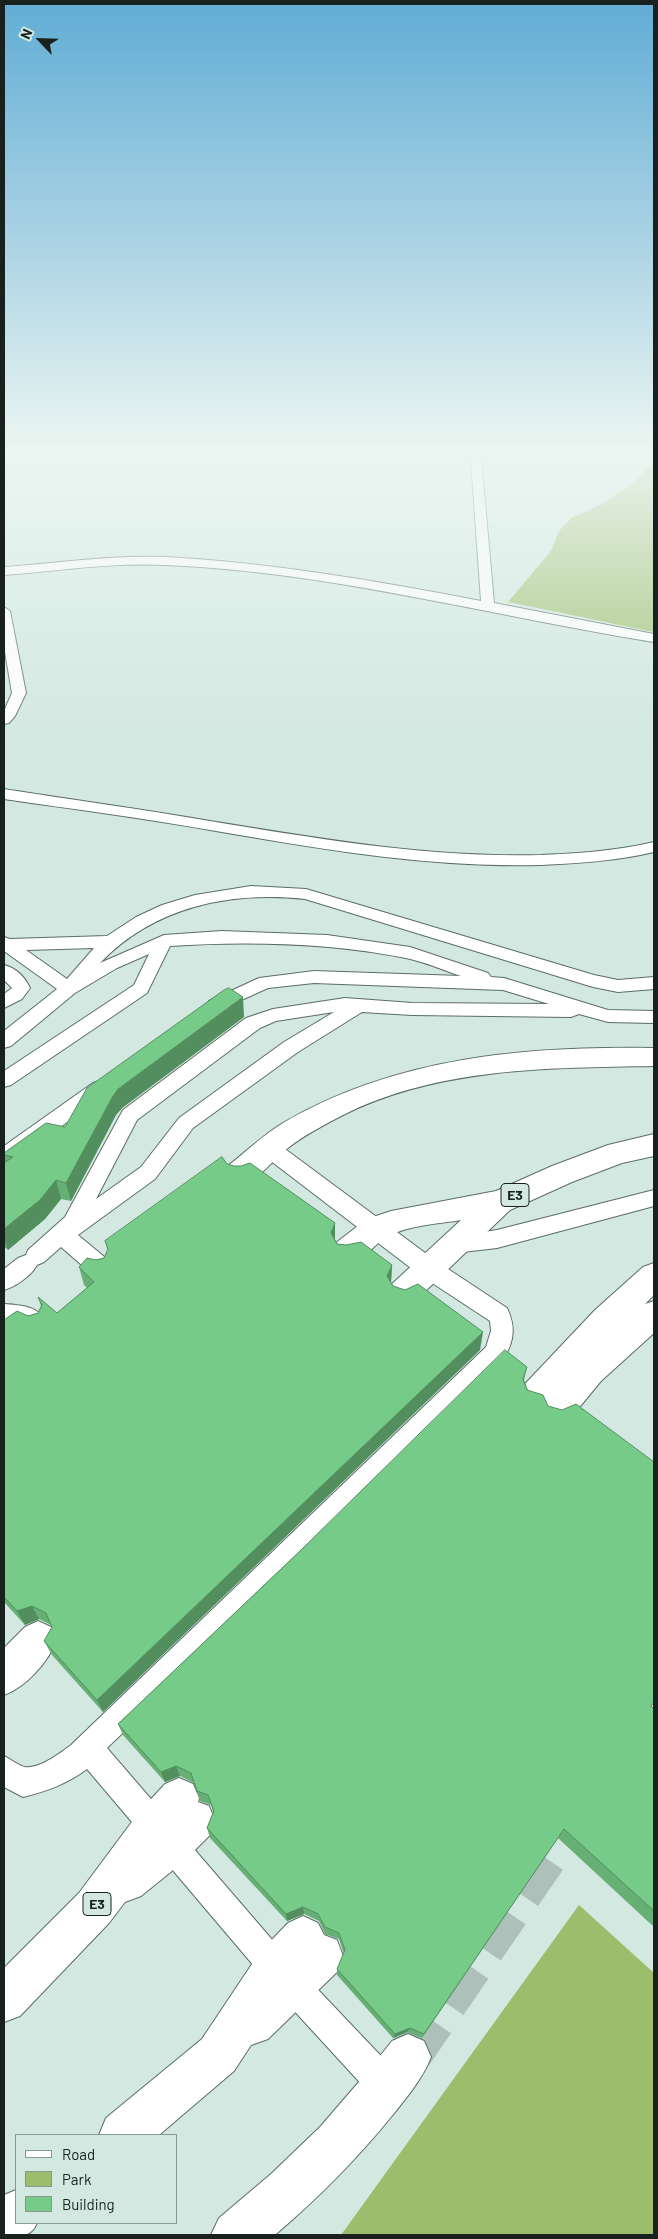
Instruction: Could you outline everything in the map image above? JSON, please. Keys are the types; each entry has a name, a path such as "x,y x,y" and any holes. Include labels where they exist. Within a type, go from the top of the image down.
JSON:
{"highway":[{"path":"239,1173 291,1132 327,1112 402,1082 450,1069 516,1060 654,1057"},
{"name":"E3","path":"404,1293 428,1268 500,1202 571,1170 618,1153 654,1145"},
{"path":"348,1251 377,1228 401,1219 500,1202"},
{"path":"654,1276 606,1320 546,1402 566,1393 589,1370 654,1314"},
{"path":"4,1676 38,1640"},
{"name":"E3","path":"4,2000 94,1908 179,1828"},
{"path":"124,2134 218,2055 298,1962"},
{"path":"236,2235 253,2224 328,2155 398,2072"},
{"path":"4,2222 15,2215"}],"street":[{"path":"484,550 488,607"},
{"path":"4,571 112,562 164,561 248,568 359,582 654,638"},
{"path":"4,611 20,693 10,713 4,720"},
{"path":"4,794 176,819 275,837 464,861 538,861 582,858 654,847"},
{"path":"69,990 98,954 130,928 182,904 230,892 279,890 306,894 593,981 618,986 654,983"},
{"path":"4,1041 69,990 111,964 164,941 222,936 327,941 410,953 608,1016 638,1018 653,1015"},
{"path":"4,1080 141,990 164,941"},
{"path":"5,944 112,942"},
{"path":"5,944 69,990"},
{"path":"4,971 18,982 21,988 4,1002"},
{"path":"203,1015 218,1004 265,982 314,977 504,984"},
{"path":"62,1235 73,1223 130,1115 253,1023 273,1015 345,1004 412,1009 594,1012"},
{"path":"4,1281 62,1235 148,1173 186,1122 291,1047 360,1005"},
{"path":"4,1157 115,1078"},
{"path":"4,1771 23,1782 45,1777 64,1768 88,1748 492,1359 501,1344 502,1319 499,1315 428,1268 270,1149"},
{"path":"454,1244 497,1239 654,1198"},
{"path":"62,1235 100,1266"},
{"path":"4,1314 23,1315 35,1322"},
{"path":"88,1748 179,1828 398,2072"}],"green space":[{"path":"654,550 654,632 508,602 551,551"},
{"path":"579,1905 654,1973 654,2235 341,2235"}],"building":[{"path":"229,988 243,997 118,1089 66,1183 56,1180 40,1200 4,1229 4,1163 13,1157 4,1155 4,1153 46,1123 65,1127 87,1088"},
{"path":"222,1157 227,1164 234,1166 250,1163 335,1223 331,1233 337,1244 346,1245 361,1242 392,1265 387,1276 393,1286 405,1290 418,1284 483,1332 97,1700 44,1641 52,1627 46,1613 32,1606 17,1611 4,1597 4,1320 17,1311 28,1316 38,1313 42,1305 38,1297 57,1313 94,1282 79,1267 87,1258 96,1260 104,1258 108,1249 105,1241"},
{"path":"505,1350 527,1367 523,1379 527,1390 543,1395 548,1406 562,1410 576,1404 654,1462 654,1702 651,1706 654,1709 654,1911 564,1829 424,2034 410,2028 395,2034 337,1969 345,1950 339,1933 325,1927 318,1914 303,1907 286,1914 207,1828 214,1811 208,1795 197,1791 191,1773 176,1766 161,1772 118,1724 301,1550"}],"tunnel":[{"path":"408,2057 554,1844 550,1807"}]}
